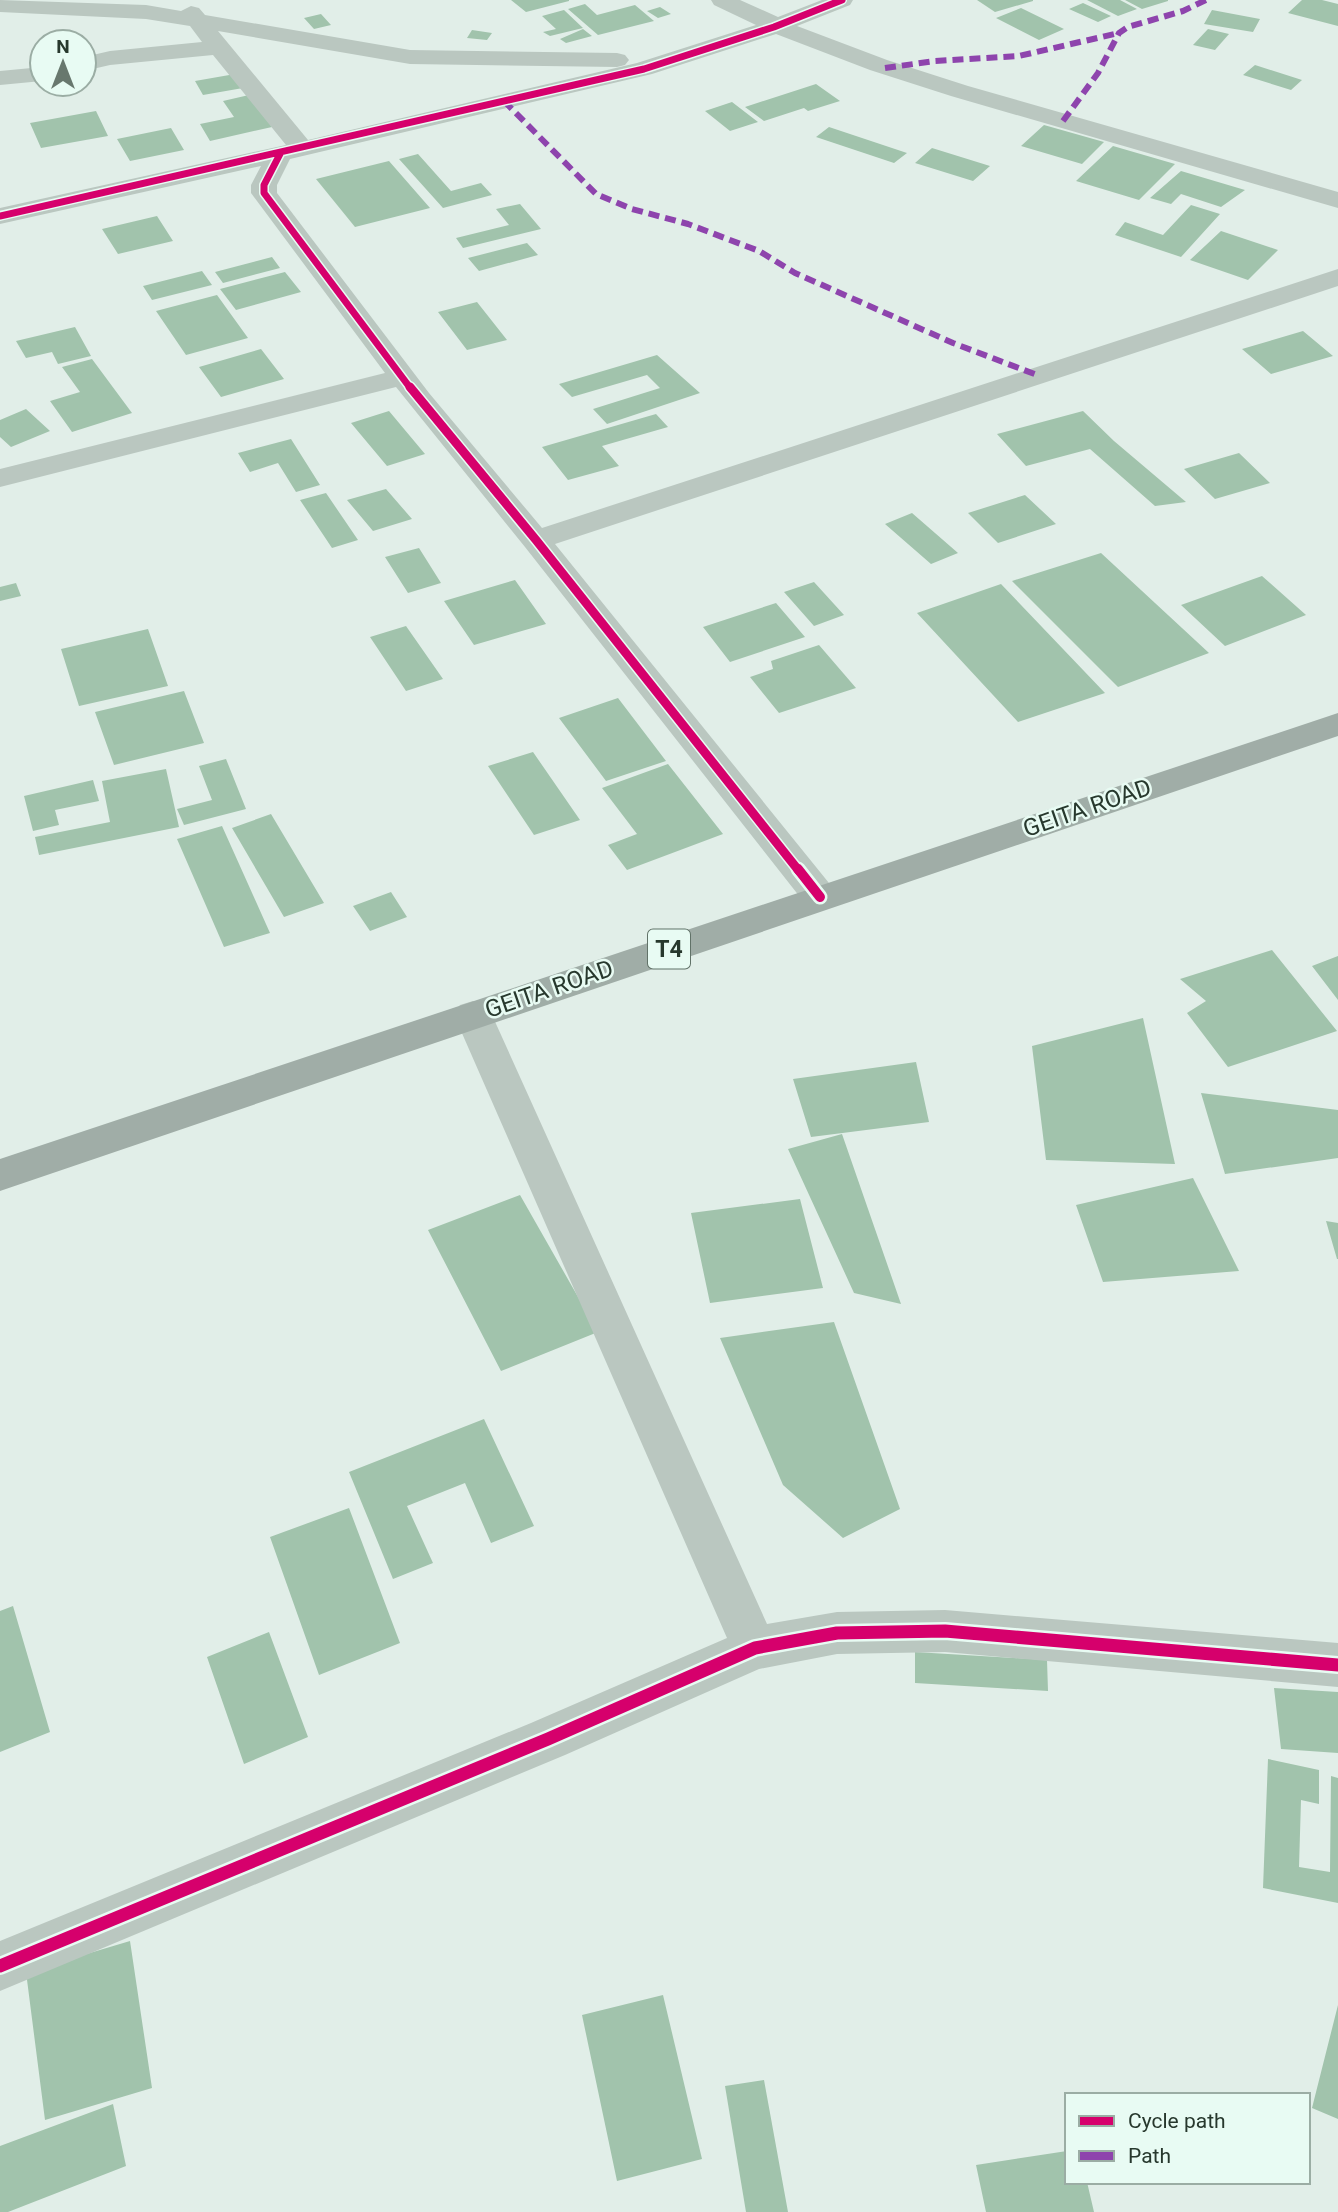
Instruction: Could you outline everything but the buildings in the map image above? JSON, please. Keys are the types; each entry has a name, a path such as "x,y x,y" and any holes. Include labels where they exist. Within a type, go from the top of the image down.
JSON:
{"highway":[{"name":"GEITA ROAD","path":"0,1175 1338,724"}],"street":[{"path":"176,0 200,21 221,47 291,151"},
{"path":"722,0 774,27 823,47 919,79 1338,200"},
{"path":"0,216 291,151 674,60 774,27 842,0"},
{"path":"0,5 129,10 410,57 674,60"},
{"path":"98,61 221,47"},
{"path":"0,78 28,75"},
{"path":"291,151 264,185 264,193 403,377 820,897"},
{"path":"0,192 32,209"},
{"path":"536,540 1338,277"},
{"path":"0,478 403,377"},
{"path":"473,1015 755,1648"},
{"path":"0,1966 548,1740 755,1648 838,1633 945,1631 1338,1665"}],"marked path":[{"path":"1063,121 1098,73 1119,33 1128,27 1183,11 1206,0"},
{"path":"885,68 935,61 1019,56 1119,33"},
{"path":"504,101 596,194 632,209 688,224 759,251 795,273 953,343 1037,375"}],"cycle path":[{"path":"0,216 644,69 774,27 842,0"},
{"path":"280,154 264,185 264,193 419,399 536,540 820,897"},
{"path":"0,1966 548,1739 755,1648 837,1633 945,1631 1338,1665"}]}
